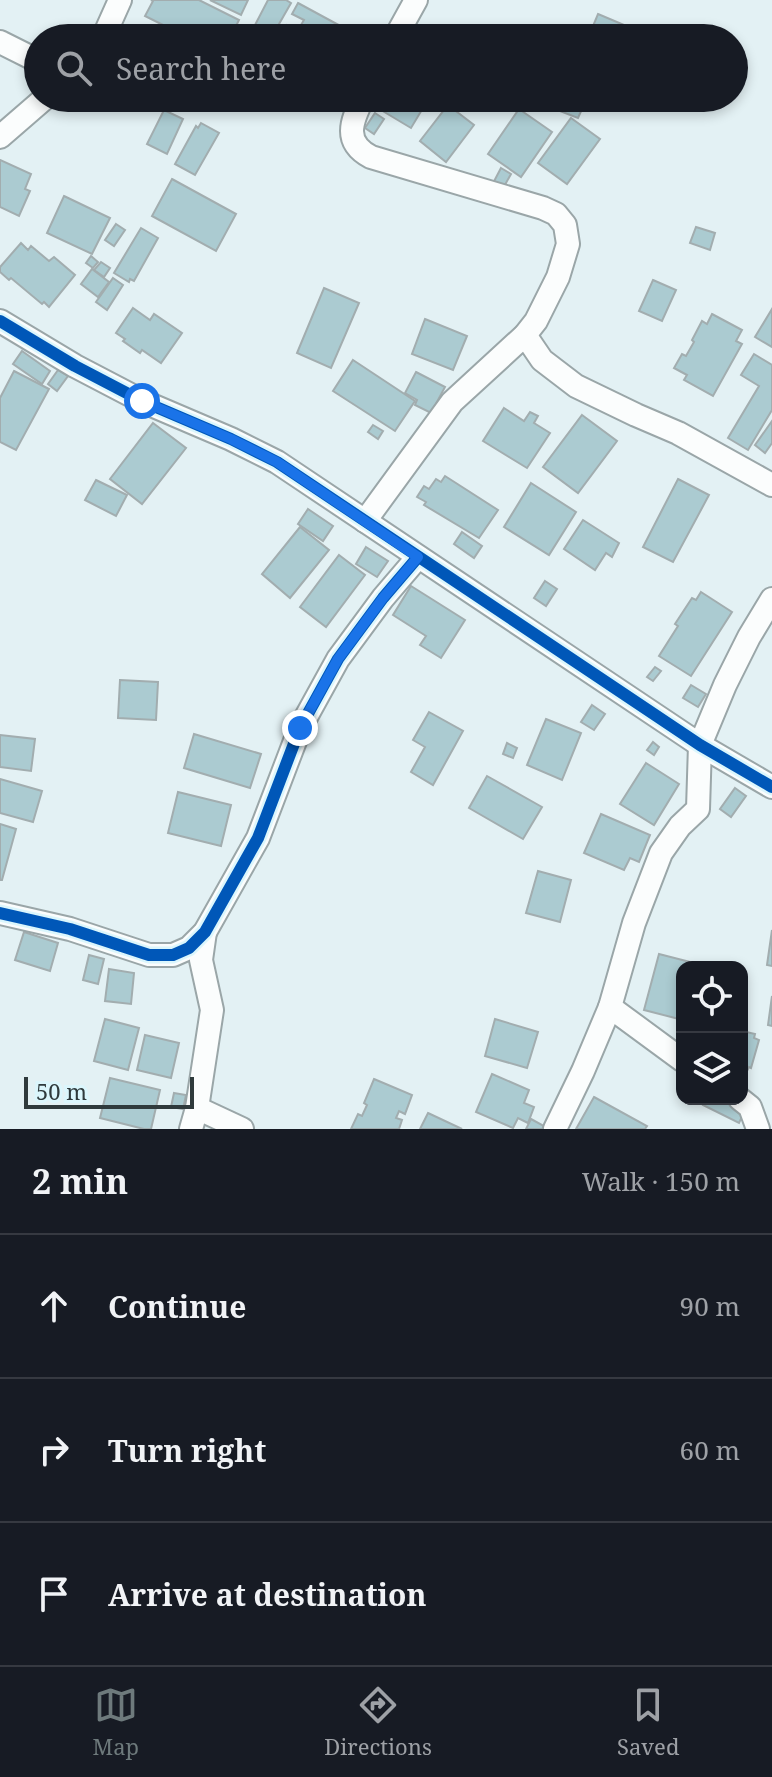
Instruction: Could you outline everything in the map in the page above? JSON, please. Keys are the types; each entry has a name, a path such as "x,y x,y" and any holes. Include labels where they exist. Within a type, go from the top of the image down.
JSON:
{"street":[{"path":"109,24 120,0"},
{"path":"403,24 416,0"},
{"path":"0,42 24,54"},
{"path":"0,137 29,112"},
{"path":"357,112 351,126 353,140 361,151 371,157 543,208 556,214 565,225 568,244 558,277 536,321 525,335 452,402 365,521"},
{"path":"0,321 129,394 277,462 700,745 772,787"},
{"path":"525,335 542,360 576,386 678,433 772,485"},
{"path":"0,913 70,929 149,955 173,955 189,948 205,932 258,838 300,728 338,659 418,557"},
{"path":"555,1129 610,1007 634,923 661,853 680,826 698,809 700,745 743,649 772,599"},
{"path":"205,932 201,960 212,1010 194,1118 242,1129"},
{"path":"610,1007 676,1056"},
{"path":"748,1105 758,1129"}],"building":[{"path":"199,0 239,20 237,24 161,24 145,16 153,1"},
{"path":"210,0 248,0 241,15"},
{"path":"268,0 291,3 279,24 256,24"},
{"path":"298,3 337,24 302,24 304,20 292,14"},
{"path":"598,14 622,24 594,24"},
{"path":"163,112 183,119 167,154 147,144"},
{"path":"384,112 421,112 411,128"},
{"path":"443,112 457,112 474,125 446,162 420,141"},
{"path":"517,112 523,112 552,132 521,177 488,154"},
{"path":"562,112 581,112 578,118"},
{"path":"375,113 384,119 374,134 365,128"},
{"path":"571,118 600,139 567,184 538,163"},
{"path":"201,123 219,133 195,175 175,164 196,126 198,128"},
{"path":"0,160 31,174 25,189 30,191 19,216 0,207"},
{"path":"501,168 511,174 501,192 491,187"},
{"path":"172,179 236,214 216,251 152,216"},
{"path":"64,196 110,218 92,254 47,233"},
{"path":"116,224 125,230 114,246 105,240"},
{"path":"696,227 715,233 710,250 690,243"},
{"path":"141,228 158,238 134,281 130,279 129,282 114,273"},
{"path":"21,243 28,250 31,246 49,261 54,257 75,275 49,307 0,272 0,267"},
{"path":"91,256 98,262 93,268 86,263"},
{"path":"101,262 110,268 104,277 94,270"},
{"path":"92,269 109,282 98,297 81,284"},
{"path":"113,278 123,285 107,310 96,302"},
{"path":"653,280 676,290 662,321 639,311"},
{"path":"324,288 359,303 331,368 297,353"},
{"path":"133,308 150,320 154,314 182,333 161,363 142,350 140,353 116,333"},
{"path":"772,309 772,347 755,337"},
{"path":"712,314 742,330 736,341 742,344 713,396 684,380 687,375 674,368 682,354 686,356 702,321 707,324"},
{"path":"425,319 467,336 453,370 412,354"},
{"path":"22,351 50,371 42,384 13,364"},
{"path":"754,354 772,365 772,410 748,450 728,438 759,386 741,375"},
{"path":"353,360 415,401 395,431 333,391"},
{"path":"58,370 68,376 57,391 48,384"},
{"path":"14,371 49,389 16,450 0,442 0,398"},
{"path":"416,372 445,387 431,413 415,405 417,400 405,393"},
{"path":"504,408 524,421 530,412 538,416 534,423 550,433 527,468 483,441"},
{"path":"582,415 617,441 578,493 543,467"},
{"path":"772,421 772,443 765,453 755,445"},
{"path":"153,423 186,448 142,504 110,479"},
{"path":"373,425 383,431 378,439 368,432"},
{"path":"445,476 498,510 479,538 424,505 426,502 417,497 424,486 429,489 436,479 441,482"},
{"path":"678,479 709,495 673,562 643,547"},
{"path":"96,480 127,495 116,516 85,500"},
{"path":"531,483 576,512 549,555 504,527"},
{"path":"308,509 333,526 323,541 298,524"},
{"path":"583,520 619,543 612,557 606,553 595,570 564,549"},
{"path":"300,527 329,550 290,598 262,574"},
{"path":"462,532 482,546 474,558 454,544"},
{"path":"366,547 388,561 377,577 356,564"},
{"path":"339,555 365,575 326,627 300,607"},
{"path":"545,581 557,589 546,606 534,598"},
{"path":"411,586 465,620 441,658 420,645 426,636 393,615"},
{"path":"701,592 732,612 691,676 659,656 692,598 696,600"},
{"path":"655,667 661,671 653,681 647,677"},
{"path":"120,680 158,682 156,720 118,718"},
{"path":"691,685 706,694 698,707 683,698"},
{"path":"592,705 605,714 594,730 581,722"},
{"path":"429,712 463,731 433,785 411,772 425,747 413,740"},
{"path":"546,719 581,733 562,780 527,765"},
{"path":"194,734 261,754 250,788 184,768"},
{"path":"0,735 35,739 31,771 0,767"},
{"path":"653,742 659,747 654,755 647,750"},
{"path":"507,743 517,748 513,758 503,754"},
{"path":"646,763 679,784 654,825 620,804"},
{"path":"487,776 542,807 523,839 469,808"},
{"path":"0,779 42,791 33,822 0,813"},
{"path":"735,788 746,796 731,817 720,809"},
{"path":"178,792 231,805 221,846 168,833"},
{"path":"601,814 650,835 639,862 630,858 624,870 584,853"},
{"path":"0,824 16,829 2,880 0,880"},
{"path":"538,871 571,880 560,922 526,913"},
{"path":"772,930 772,966 767,965"},
{"path":"24,932 58,943 50,971 15,960"},
{"path":"659,954 686,961 676,961 676,1018 644,1010"},
{"path":"89,955 104,959 98,984 83,980"},
{"path":"109,969 134,973 131,1004 105,1001"},
{"path":"772,996 772,1026 768,1025"},
{"path":"105,1019 139,1028 128,1070 94,1061"},
{"path":"495,1019 538,1032 527,1068 485,1056"},
{"path":"748,1032 755,1034 754,1038 759,1040 749,1067"},
{"path":"145,1035 179,1043 171,1078 137,1070"},
{"path":"492,1074 529,1090 524,1103 534,1107 528,1123 518,1118 513,1128 476,1112"},
{"path":"110,1078 160,1090 151,1129 100,1118"},
{"path":"374,1079 412,1095 405,1114 399,1111 396,1118 402,1120 399,1129 351,1129 358,1114 362,1116"},
{"path":"174,1093 186,1095 183,1109 171,1107"},
{"path":"594,1097 647,1126 645,1129 576,1129"},
{"path":"703,1105 740,1105 746,1108 739,1123"},
{"path":"428,1113 462,1129 420,1129"},
{"path":"531,1119 544,1126 542,1129 526,1129"}],"cycle path":[{"path":"0,321 142,401 277,462 700,745 772,787"},
{"path":"0,913 70,929 149,955 173,955 189,948 205,932 258,838 300,728 338,659 418,557"}],"route":[{"path":"142,401 277,462 418,557 338,659 300,728"}]}
